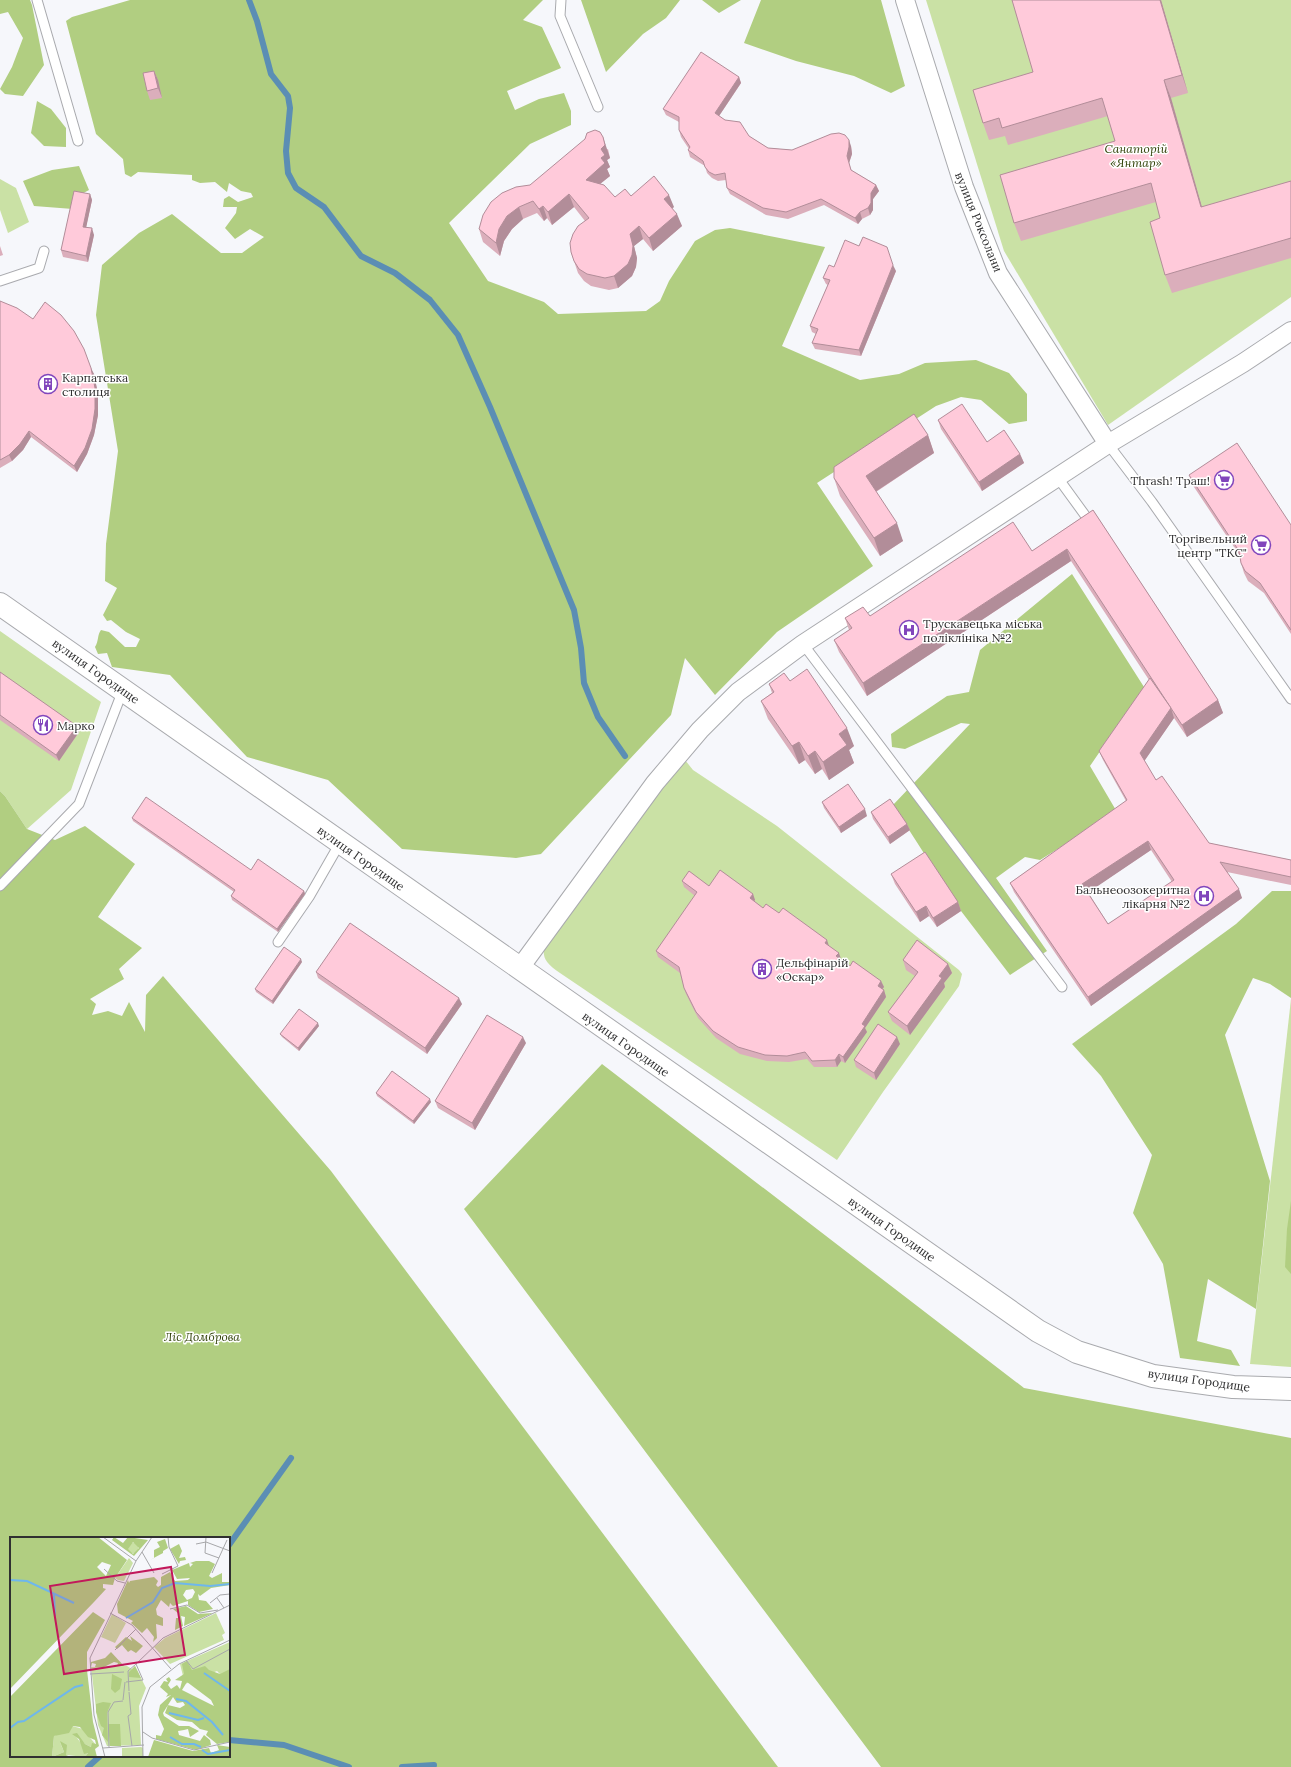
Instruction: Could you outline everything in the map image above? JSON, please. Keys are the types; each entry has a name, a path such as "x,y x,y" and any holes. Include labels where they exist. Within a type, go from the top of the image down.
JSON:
{"street":[{"name":"вулиця Роксолани","path":"905,0 964,187 998,273 1108,444"},
{"path":"519,969 655,784 700,730 738,692 803,644 1108,444 1243,363 1291,331"},
{"name":"вулиця Городище","path":"0,604 1038,1332 1077,1352 1153,1376 1233,1387 1291,1389"}],"lane":[{"path":"37,0 78,141"},
{"path":"562,0 560,16 598,107"},
{"path":"0,281 39,268 44,251"},
{"path":"1108,444 1152,502 1291,699"},
{"path":"1058,478 1090,522"},
{"path":"803,644 1062,988"},
{"path":"0,886 79,804 123,690"},
{"path":"278,942 309,897 340,843"}],"green space":[{"path":"0,0 30,0 32,5 44,65 23,96 5,94 0,89 12,67 23,38 8,12 0,14"},
{"path":"130,0 543,0 523,20 542,27 561,68 507,91 515,110 539,99 564,93 571,111 571,125 530,144 449,223 488,281 544,302 558,314 646,311 660,301 669,281 695,241 715,230 730,228 825,247 782,346 860,380 899,374 925,363 976,360 1009,373 1027,394 1027,421 1009,424 981,400 961,397 936,406 817,483 873,566 777,632 715,695 685,658 671,715 541,854 516,858 402,849 328,780 247,757 170,675 112,667 107,653 98,654 95,647 101,630 109,632 125,647 136,647 140,639 126,632 111,620 107,621 103,615 117,588 105,581 106,544 118,451 96,315 102,265 139,233 172,214 221,253 242,253 264,237 250,229 235,239 225,228 236,213 237,207 223,207 224,199 229,196 238,202 253,197 251,193 241,191 229,183 227,192 215,182 200,183 192,180 192,175 138,172 131,177 125,174 123,159 96,134 66,21 72,17"},
{"path":"581,0 680,0 666,18 643,34 606,72"},
{"path":"702,0 741,0 719,13"},
{"path":"761,0 881,0 905,86 891,93 854,76 796,61 744,43"},
{"name":"Санаторій «Янтар»","path":"926,0 1291,0 1291,297 1108,425 1004,251"},
{"path":"37,101 51,109 66,128 66,147 44,146 31,133"},
{"path":"79,166 89,190 76,197 73,209 34,206 23,181 52,170"},
{"path":"0,179 16,188 29,222 8,233 0,210"},
{"path":"1072,574 1144,687 1090,766 1117,812 1040,860 1025,857 996,878 1047,951 1010,975 961,911 893,805 970,724 961,723 905,749 892,747 891,734 947,696 969,692 980,650"},
{"path":"0,631 101,702 71,790 27,829 0,791"},
{"path":"681,755 693,770 777,826 959,970 962,974 959,986 883,1092 837,1160 560,973 547,962 545,958 545,937"},
{"name":"Ліс Домброва","path":"0,791 27,829 55,840 85,826 135,864 98,917 142,948 119,969 124,979 90,999 96,1004 92,1015 108,1011 122,1016 129,1002 145,1032 146,995 163,976 331,1171 778,1767 0,1767"},
{"path":"1272,891 1291,891 1291,998 1270,984 1253,978 1225,1035 1270,1181 1256,1309 1208,1279 1197,1341 1231,1350 1240,1366 1180,1358 1163,1264 1133,1213 1152,1155 1101,1076 1072,1044 1236,924"},
{"path":"1291,999 1291,1367 1250,1364"},
{"path":"602,1064 1024,1388 1291,1438 1291,1767 881,1767 464,1209"},
{"path":"1291,1201 1291,1274 1285,1267 1287,1229"}],"building":[{"path":"1012,0 1160,0 1182,75 1164,80 1201,207 1291,181 1291,238 1165,275 1150,222 1160,218 1151,183 1014,223 1000,175 1115,141 1102,98 1002,128 999,118 983,123 973,90 1033,72"},
{"path":"701,52 739,77 715,113 725,120 740,122 749,136 768,148 792,150 831,134 839,133 845,135 849,140 847,156 851,170 876,185 871,193 871,203 868,208 860,212 855,218 821,199 786,212 763,208 727,188 725,173 715,175 709,172 703,161 688,150 690,147 679,130 679,117 663,109"},
{"path":"154,71 158,88 147,91 143,73"},
{"path":"595,130 600,132 603,137 605,145 601,149 605,155 601,158 605,163 586,180 604,185 615,197 625,189 631,196 654,176 669,195 664,199 677,214 649,238 639,226 630,234 633,246 632,255 628,264 614,276 605,278 587,274 579,269 574,261 570,243 573,234 578,226 589,218 569,194 548,212 543,206 539,209 533,201 519,207 507,216 499,229 496,243 479,229 483,215 491,202 502,193 516,187 530,185 585,139 587,133"},
{"path":"74,191 90,194 83,227 92,228 86,256 61,250"},
{"path":"863,237 887,247 893,265 859,350 812,343 818,329 810,326 830,280 823,278 829,265 834,267 845,240 859,246"},
{"name":"Карпатська столиця","path":"0,301 17,308 33,319 45,302 61,315 74,331 84,349 91,368 95,388 95,409 92,429 85,448 74,466 29,431 20,444 9,455 0,460"},
{"path":"962,404 987,442 1004,430 1020,454 979,482 938,420"},
{"path":"914,414 928,435 866,476 897,523 874,538 834,478 834,467"},
{"name":"Торгівельний центр \"ТКС\"","path":"1237,443 1291,525 1291,630 1260,583 1245,571 1241,563 1239,551 1189,475"},
{"name":"Трускавецька міська поліклініка №2","path":"1093,510 1218,700 1182,725 1067,549 863,683 834,640 852,628 845,618 863,607 870,616 1013,522 1032,551"},
{"path":"807,669 847,728 839,734 847,745 823,762 815,751 808,756 799,742 792,746 761,701 774,692 769,684 784,673 790,681"},
{"path":"0,672 77,726 56,755 0,715"},
{"name":"Бальнеоозокеритна лікарня №2","path":"1150,678 1171,708 1140,753 1156,780 1162,776 1209,843 1291,860 1291,877 1220,862 1239,889 1088,997 1010,883 1127,800 1099,751","holes":["1148,841 1174,880 1108,924 1082,884"]},
{"path":"848,784 865,809 839,827 822,802"},
{"path":"146,797 251,870 258,859 304,891 277,929 231,896 235,890 132,818"},
{"path":"890,799 907,824 888,837 871,812"},
{"path":"925,852 958,902 933,918 926,906 916,912 891,874"},
{"name":"Дельфінарій «Оскар»","path":"720,870 753,894 750,898 763,908 766,904 779,913 783,908 827,940 825,943 839,953 836,956 850,966 853,961 881,981 878,986 884,990 862,1024 865,1026 843,1057 839,1054 835,1060 812,1061 805,1052 787,1056 765,1055 738,1047 713,1031 696,1012 684,988 679,967 656,951 697,892 682,881 689,871 709,886"},
{"path":"350,923 459,998 425,1048 316,972"},
{"path":"917,940 948,964 939,976 942,978 907,1026 888,1012 918,972 903,960"},
{"path":"284,947 301,959 272,1001 255,989"},
{"path":"299,1009 318,1023 298,1048 280,1034"},
{"path":"487,1015 523,1037 472,1123 435,1101"},
{"path":"878,1024 897,1037 874,1073 854,1060"},
{"path":"392,1071 430,1099 413,1121 376,1093"}],"waterway":[{"path":"249,0 257,21 271,74 288,96 290,108 286,151 288,173 296,188 324,207 361,256 395,273 430,300 458,335 490,407 574,610 581,648 584,683 598,717 625,756"},
{"path":"230,1544 291,1458"},
{"path":"230,1740 284,1745 349,1767"},
{"path":"88,1767 99,1757"},
{"path":"402,1767 434,1765"}],"place":[{"name":"Карпатська столиця","path":"48,384"},
{"name":"Thrash! Траш!","path":"1224,480"},
{"name":"Торгівельний центр \"ТКС\"","path":"1261,545"},
{"name":"Трускавецька міська поліклініка №2","path":"909,630"},
{"name":"Марко","path":"43,725"},
{"name":"Бальнеоозокеритна лікарня №2","path":"1204,896"},
{"name":"Дельфінарій «Оскар»","path":"762,969"}]}
